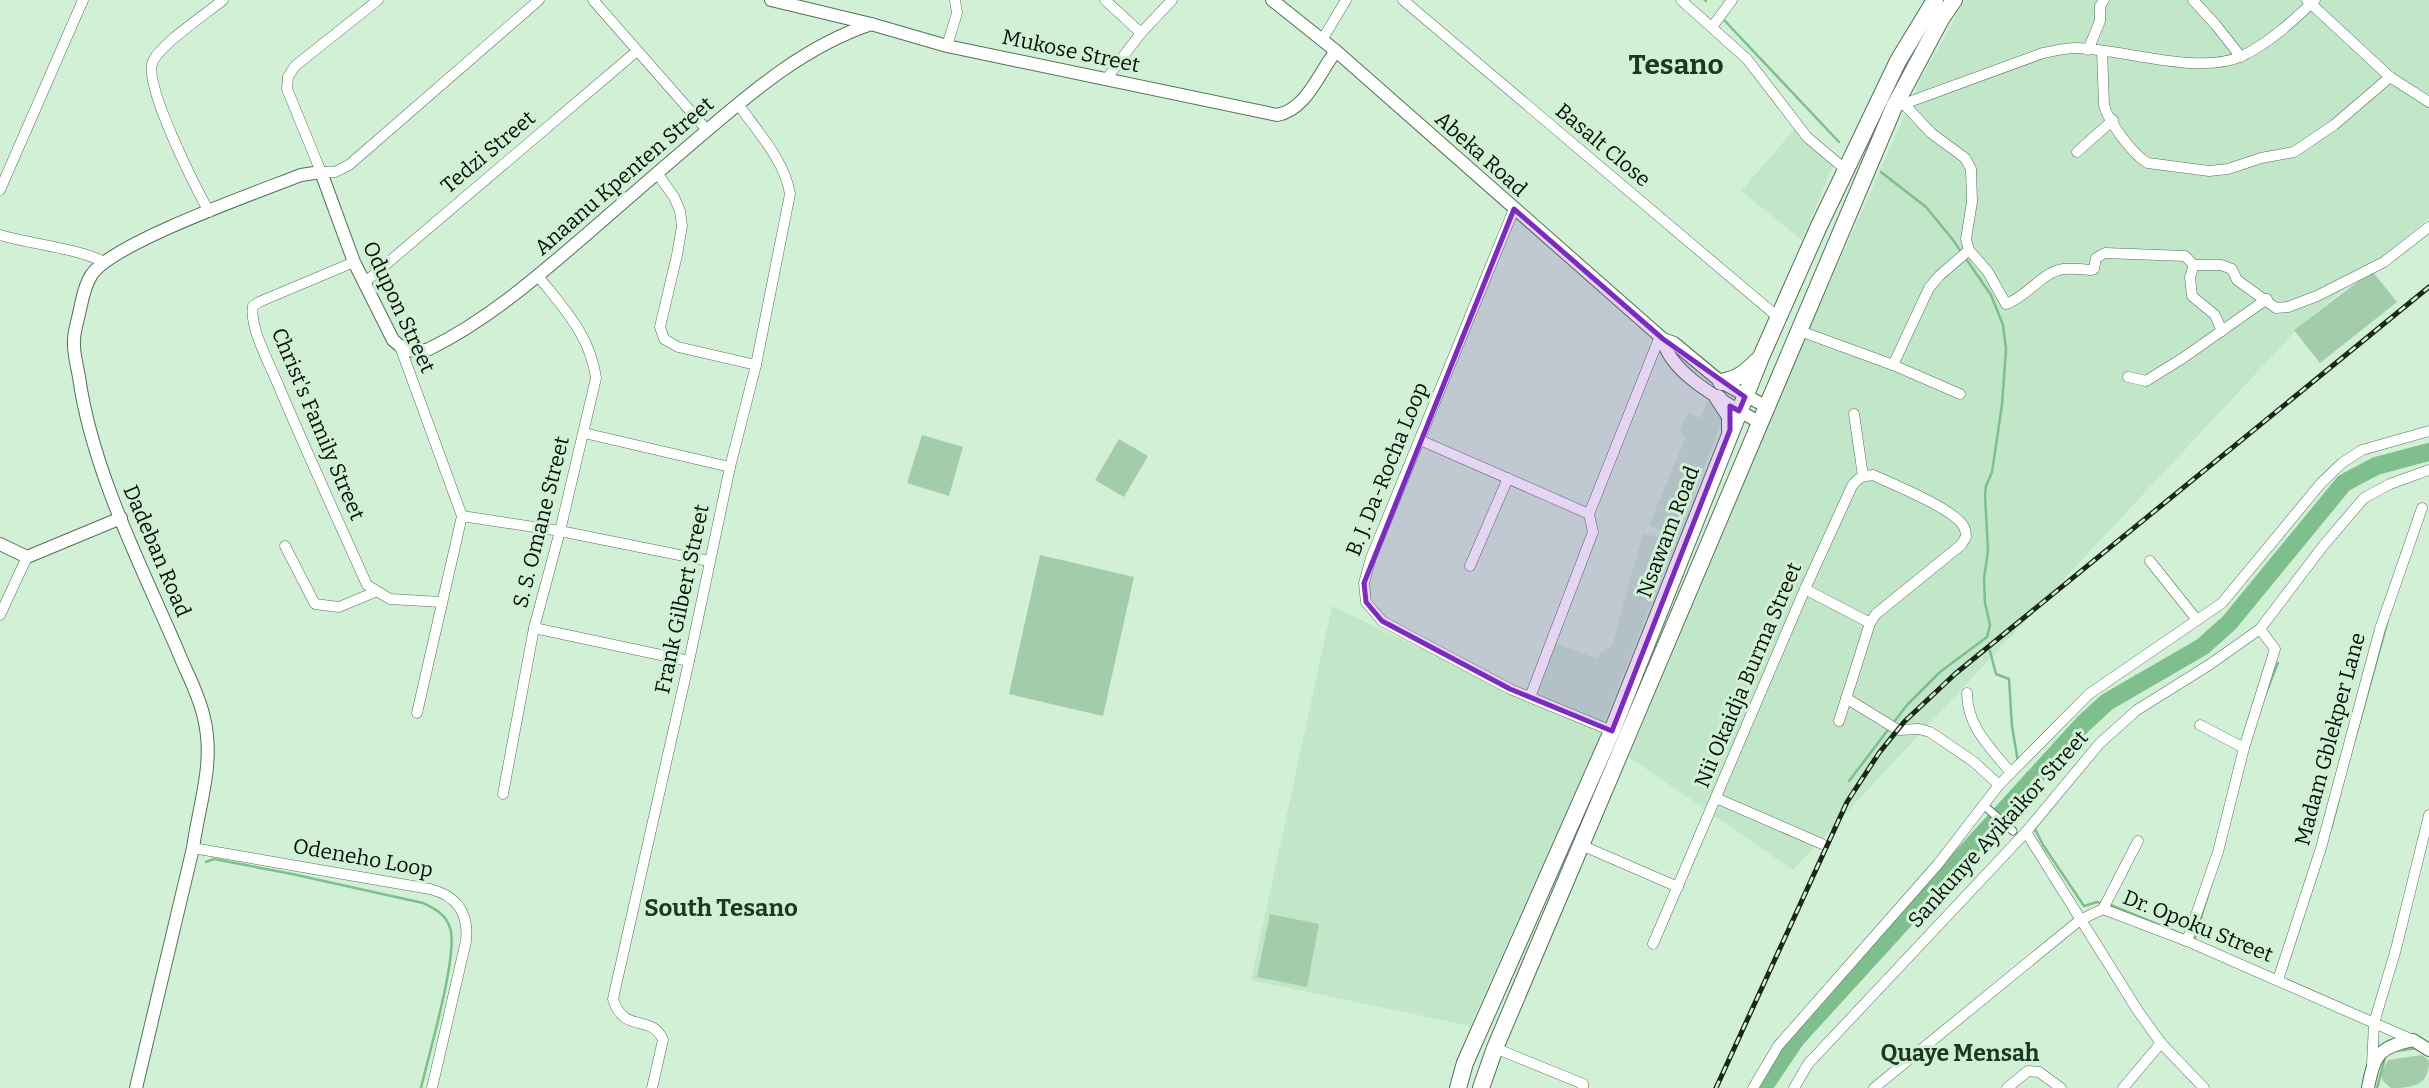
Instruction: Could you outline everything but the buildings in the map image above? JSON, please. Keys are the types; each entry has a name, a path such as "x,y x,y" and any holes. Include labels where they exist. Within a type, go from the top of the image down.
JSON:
{"highway":[{"name":"Nsawam Road","path":"1458,1088 1465,1063 1612,731 1761,357 1898,61 1934,0"},
{"name":"Nsawam Road","path":"1481,1088 1495,1048 1760,423 1899,106 1941,19 1954,0"},
{"path":"1730,430 1730,416 1719,390 1743,375 1761,357"}],"street":[{"path":"0,190 83,0"},
{"path":"209,212 189,175 152,83 152,62 164,48 223,0"},
{"name":"Odupon Street","path":"378,0 295,66 288,76 287,89 364,283 393,340 401,349 462,516"},
{"path":"320,172 335,172 349,165 538,0"},
{"path":"593,0 707,130"},
{"name":"Mukose Street","path":"771,0 872,24 947,46 1277,115 1290,113 1299,104 1336,51"},
{"path":"947,46 957,13 955,0"},
{"path":"1105,0 1141,33"},
{"path":"1107,78 1141,33 1172,0"},
{"name":"Abeka Road","path":"1272,0 1336,51 1662,338 1665,351 1676,364 1742,404 1760,423"},
{"path":"1322,40 1346,0"},
{"name":"Basalt Close","path":"1403,0 1779,318"},
{"path":"1681,0 1718,19 1807,137 1846,170"},
{"path":"1718,19 1732,0"},
{"path":"2088,50 2100,21 2100,6 2104,0"},
{"path":"2193,0 2241,57"},
{"path":"2429,102 2390,77 2311,1 2260,45 2241,57 2211,63 2192,63 2074,48 2043,53 1899,106 1965,158 1973,183 1966,239 1969,250 1988,272 2006,304 2015,301 2060,269 2091,270 2099,254 2105,253 2185,256 2194,265 2221,265 2232,269 2237,280 2276,308 2288,307 2317,296 2384,262 2429,227"},
{"name":"Anaanu Kpenten Street","path":"401,349 421,351 448,339 485,315 538,276 707,130 786,66 850,31 872,24"},
{"name":"Tedzi Street","path":"364,283 637,51"},
{"path":"2102,51 2102,97 2106,112 2124,140 2148,163 2209,171 2283,155 2304,146 2334,125 2390,77"},
{"name":"Frank Gilbert Street","path":"652,1088 663,1040 654,1027 625,1019 617,1012 613,999 730,467 756,365 790,194 788,180 780,164 738,104"},
{"path":"2077,152 2113,120"},
{"name":"Dadeban Road","path":"136,1088 193,848 208,772 205,722 202,707 121,518 91,437 83,405 74,341 84,290 93,274 105,262 128,248 301,175 320,172"},
{"path":"657,173 677,204 682,226 660,327 664,339 678,347 756,365"},
{"name":"B. J. Da-Rocha Loop","path":"1514,209 1371,558 1364,583 1366,602 1382,621 1530,697 1612,731"},
{"path":"0,235 41,246 86,253 105,262"},
{"path":"1893,365 1929,288 1969,250"},
{"name":"Christ's Family Street","path":"355,262 259,302 253,306 251,313 258,337 299,434 367,585 375,592"},
{"path":"2194,265 2190,277 2192,296 2215,315 2222,331"},
{"name":"S. S. Omane Street","path":"503,794 534,628 596,378 593,359 585,338 538,276"},
{"path":"2128,377 2146,381 2267,299"},
{"path":"1800,331 1893,365 1960,394"},
{"path":"1530,697 1593,532 1589,514 1662,338"},
{"name":"Abeka Road","path":"1742,404 1767,407"},
{"path":"1839,721 1870,623 1876,614 1961,545 1966,537 1965,528 1958,519 1931,502 1873,475 1860,477 1854,414"},
{"path":"1753,1088 1778,1046 1938,864 1999,785 2096,688 2222,603 2322,482 2342,463 2362,450 2429,431"},
{"path":"584,433 730,467"},
{"path":"1420,440 1589,514"},
{"name":"Sankunye Ayikaikor Street","path":"1794,1088 1808,1064 2026,832 2100,743 2137,710 2260,629 2323,546 2364,498 2377,489 2429,470"},
{"name":"Nii Okaidja Burma Street","path":"1653,944 1805,589 1860,477"},
{"path":"1470,566 1508,478"},
{"name":"Madam Gblekper Lane","path":"2278,980 2321,848 2380,629 2422,508"},
{"path":"417,713 462,516 560,531 709,561"},
{"path":"0,615 27,557 121,518"},
{"path":"0,544 27,557"},
{"path":"285,546 305,590 315,604 338,607 375,592 390,599 442,602"},
{"path":"2150,561 2197,621"},
{"path":"1805,589 1870,623"},
{"path":"534,628 689,661"},
{"path":"2187,941 2218,852 2244,748 2275,649 2260,629"},
{"path":"1967,693 1967,708 1973,726 2011,773"},
{"path":"1846,698 1898,730 1919,729 1930,732 1974,762 1999,785"},
{"path":"2200,725 2244,748"},
{"path":"1717,798 1822,844"},
{"path":"1988,809 2013,831"},
{"path":"2368,1088 2372,1069 2374,1023 2396,949 2429,815"},
{"path":"2026,832 2138,1011 2161,1043 2204,1088"},
{"path":"2103,909 2137,841"},
{"path":"1581,845 1678,887"},
{"name":"Odeneho Loop","path":"193,848 430,889 447,895 458,903 465,915 468,929 432,1088"},
{"name":"Dr. Opoku Street","path":"1874,1088 2080,920 2103,909 2278,980 2413,1040 2429,1050"},
{"path":"2372,1069 2378,1055 2392,1044 2413,1040"},
{"path":"2123,1088 2161,1043"},
{"path":"1495,1048 1583,1084 1583,1088"},
{"path":"2007,1088 2028,1070 2039,1072 2061,1088"}],"highlighted area":[{"path":"1514,209 1663,339 1745,397 1739,411 1730,406 1730,430 1612,731 1510,689 1382,621 1366,602 1364,583"}],"shaded area":[{"path":"1965,0 2429,0 2429,218 2301,325 1793,870 1629,757 1815,316 1920,81"},
{"path":"1800,123 1836,159 1802,240 1741,191"},
{"path":"2372,271 2397,302 2320,363 2294,330"},
{"path":"1708,399 1726,411 1594,749 1470,1026 1251,980 1332,606 1531,701 1555,643 1598,659 1601,652 1612,646 1643,533 1661,538 1664,532 1649,525 1685,439 1680,430 1688,412 1700,418"},
{"path":"922,435 963,447 949,496 907,483"},
{"path":"1119,439 1148,456 1124,497 1095,480"},
{"path":"1040,555 1134,577 1103,716 1009,694"},
{"path":"1270,914 1319,924 1307,987 1257,977"},
{"path":"2422,1055 2429,1061 2423,1081 2412,1086 2391,1088 2382,1080 2381,1073 2388,1060"}],"waterway":[{"path":"1725,21 1839,142"},
{"path":"1849,781 1907,705 1940,672 1987,637 1990,625 1985,603 1984,579 1988,550 1985,495 1992,472 2002,405 2006,349 2003,325 1991,295 1953,240 1926,207 1881,172"},
{"path":"1763,1088 1796,1039 2083,724 2107,702 2202,647 2229,623 2344,483 2376,466 2429,452"},
{"path":"2355,739 2388,620"},
{"path":"1990,651 1996,674 2009,679 2018,762"},
{"path":"2265,695 2278,663"},
{"path":"2027,773 2033,780"},
{"path":"2331,829 2339,799"},
{"path":"2034,827 2084,906 2102,903"},
{"path":"206,862 214,859 423,903 443,916 450,928 450,959 442,1006 421,1088"},
{"path":"2195,938 2212,882"},
{"path":"2108,904 2184,935"},
{"path":"2396,1051 2417,1048"},
{"path":"2377,1088 2385,1058"}],"railway":[{"path":"1716,1088 1847,802 1879,753 1904,722 1955,674 2429,287"}],"district":[{"name":"Tesano","path":"1676,64"},
{"name":"South Tesano","path":"721,908"},
{"name":"Quaye Mensah","path":"1960,1053"}]}
